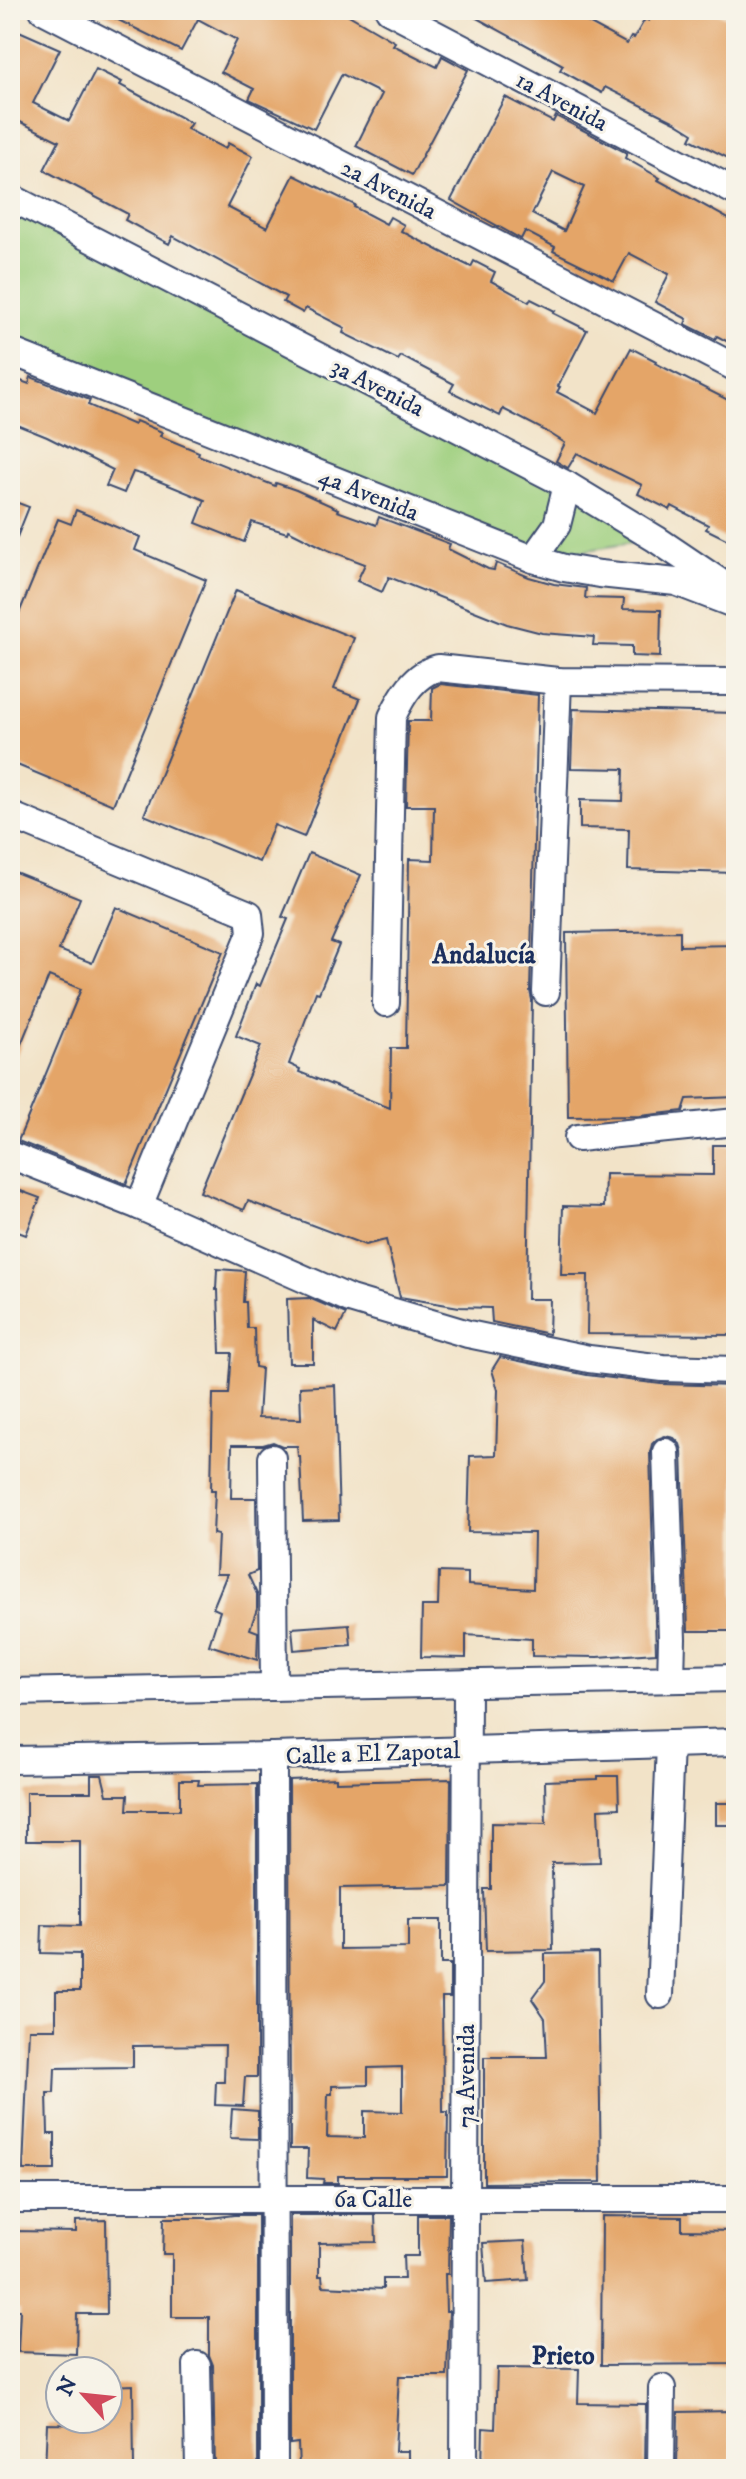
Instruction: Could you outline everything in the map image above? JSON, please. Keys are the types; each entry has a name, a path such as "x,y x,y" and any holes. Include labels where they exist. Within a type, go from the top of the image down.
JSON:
{"street":[{"name":"2a Avenida","path":"43,10 736,368"},
{"name":"1a Avenida","path":"389,10 736,192"},
{"name":"3a Avenida","path":"10,197 567,485 656,539 736,593"},
{"name":"4a Avenida","path":"10,351 533,559 588,572 676,582 736,605"},
{"path":"533,559 557,525 567,485"},
{"path":"386,1003 392,717 405,692 417,679 438,668 558,681 736,682"},
{"path":"546,992 558,681"},
{"path":"10,815 249,914 251,933 139,1206"},
{"path":"578,1138 736,1122"},
{"path":"10,1155 139,1206 350,1299 468,1334 589,1359 663,1368 736,1370"},
{"path":"666,1452 671,1679"},
{"path":"272,1458 274,1687"},
{"path":"10,1692 736,1678"},
{"name":"7a Avenida","path":"464,2469 467,1683"},
{"name":"Calle a El Zapotal","path":"10,1760 273,1756 736,1742"},
{"path":"660,1995 670,1744"},
{"path":"273,1756 274,2469"},
{"name":"6a Calle","path":"10,2199 736,2199"},
{"path":"197,2365 199,2469"},
{"path":"661,2469 662,2388"}],"green space":[{"path":"10,197 656,539 533,559 10,348"}],"building":[{"path":"98,10 340,10 395,42 393,45 437,67 442,56 468,70 412,175 356,146 382,94 342,74 314,129 249,99 254,89 221,72 237,40 198,19 181,51"},
{"path":"462,10 588,10 583,20 627,44 645,19 649,21 654,10 712,10 736,23 736,162 690,139 693,133 675,122 605,87 602,93 560,70 563,65"},
{"path":"10,27 60,49 33,103 69,121 96,69 191,123 187,129 225,149 228,143 253,156 227,207 267,228 294,175 386,224 390,217 404,225 401,231 471,267 474,261 495,272 491,281 587,330 557,392 597,413 631,348 736,404 736,544 706,529 708,525 672,506 670,510 638,494 642,485 577,453 568,468 556,461 565,443 546,431 503,409 500,416 450,391 454,384 401,356 398,360 343,333 345,328 306,308 303,313 283,302 286,297 173,236 169,244 125,220 128,214 44,170 59,141 10,117"},
{"path":"505,97 553,122 556,116 627,153 625,158 660,178 658,180 736,223 736,346 685,324 687,319 655,302 669,274 629,253 614,281 553,251 555,247 525,231 521,239 451,200","holes":["553,172 584,187 564,231 532,214"]},
{"path":"10,377 29,384 31,377 90,400 88,405 134,425 136,421 162,432 160,436 199,452 198,455 275,486 276,483 296,490 337,511 376,525 379,517 450,544 448,549 488,569 494,570 496,563 554,584 586,588 585,598 624,599 623,609 661,610 660,657 632,656 632,646 593,645 594,637 542,633 507,624 389,577 382,592 357,581 365,564 288,530 287,533 252,522 244,542 196,523 205,500 144,475 133,472 124,493 106,486 113,470 10,422"},
{"path":"10,500 29,507 11,552 10,551"},
{"path":"76,510 140,537 135,550 206,580 113,805 10,762 10,635 58,519 71,524"},
{"path":"236,590 354,638 334,689 360,699 304,837 274,825 259,862 144,815"},
{"path":"440,684 538,695 530,991 527,1299 550,1299 549,1334 492,1322 491,1308 459,1307 400,1297 386,1240 365,1245 248,1201 244,1210 200,1192 261,1046 236,1036 256,984 260,986 288,919 282,917 309,853 361,875 331,942 339,945 319,993 316,992 289,1064 300,1069 299,1072 390,1108 391,1048 406,1048 409,859 433,860 434,806 406,806 408,721 431,721 432,688"},
{"path":"573,709 736,713 736,873 628,870 629,829 580,828 580,800 623,801 624,769 571,768"},
{"path":"10,870 80,898 59,950 92,963 116,907 223,952 126,1184 18,1141 81,989 49,976 10,1071"},
{"path":"680,931 680,946 736,945 736,1097 687,1099 683,1111 640,1116 568,1117 566,933"},
{"path":"713,1145 736,1145 736,1335 587,1334 588,1275 561,1275 563,1206 604,1207 605,1174 713,1175"},
{"path":"10,1187 40,1198 26,1235 10,1229"},
{"path":"217,1269 245,1271 243,1302 246,1302 247,1328 254,1328 255,1367 261,1368 258,1418 301,1419 300,1387 335,1385 339,1520 303,1521 297,1446 282,1446 273,1442 232,1445 231,1498 256,1498 257,1571 248,1575 257,1594 257,1609 250,1629 258,1632 257,1660 209,1645 220,1611 213,1608 227,1574 216,1574 218,1535 213,1534 215,1490 211,1490 213,1394 229,1394 232,1353 220,1353"},
{"path":"309,1298 346,1314 337,1332 313,1320 313,1363 289,1363 287,1299"},
{"path":"500,1357 587,1375 661,1384 736,1386 736,1631 688,1631 682,1451 674,1438 665,1436 652,1444 650,1453 656,1653 598,1657 532,1656 532,1639 466,1635 466,1658 421,1657 422,1606 438,1606 439,1572 468,1573 468,1585 533,1589 534,1533 468,1532 470,1456 496,1455 498,1390 492,1370"},
{"path":"349,1624 351,1645 294,1650 292,1628"},
{"path":"91,1775 102,1775 107,1795 128,1795 127,1810 180,1810 180,1780 199,1780 198,1785 257,1784 257,2077 245,2077 243,2106 215,2105 216,2082 224,2082 225,2045 133,2046 133,2067 55,2068 54,2093 47,2093 48,2134 55,2134 55,2170 23,2170 29,2029 56,2029 56,1991 80,1991 80,1954 41,1953 42,1925 80,1926 80,1841 26,1841 26,1792 91,1792"},
{"path":"598,1776 618,1776 619,1808 598,1809 600,1862 552,1863 553,1950 486,1951 484,1889 491,1889 491,1823 546,1824 545,1781 598,1779"},
{"path":"451,1779 450,1886 340,1888 340,1949 408,1948 408,1920 441,1920 441,1964 450,1964 450,1997 442,1997 443,2112 448,2112 447,2176 338,2176 338,2183 323,2183 324,2179 307,2178 308,2149 290,2149 289,1780","holes":["402,2067 402,2112 364,2111 364,2138 327,2137 328,2094 332,2094 332,2086 368,2085 368,2068"]},
{"path":"716,1803 736,1803 736,1825 716,1825"},
{"path":"598,1953 601,2182 484,2183 484,2057 547,2057 545,2018 532,1999 545,1981 545,1954"},
{"path":"232,2109 258,2111 258,2139 230,2138"},
{"path":"258,2215 258,2469 215,2469 209,2317 172,2317 172,2254 163,2254 164,2218"},
{"path":"290,2215 375,2215 376,2242 319,2243 319,2276 322,2276 323,2286 383,2289 383,2279 404,2279 403,2256 418,2256 418,2215 449,2215 448,2274 445,2274 446,2311 449,2311 447,2376 399,2376 395,2451 408,2451 408,2469 299,2469 298,2443 290,2444"},
{"path":"602,2216 682,2217 682,2230 735,2231 735,2364 601,2365"},
{"path":"106,2220 107,2314 77,2314 76,2354 18,2352 20,2310 10,2310 13,2231 76,2232 76,2221"},
{"path":"525,2241 528,2280 486,2283 483,2243"},
{"path":"497,2368 579,2369 578,2403 646,2404 645,2469 482,2469 483,2428 495,2429"},
{"path":"124,2385 133,2385 134,2469 45,2469 47,2435 124,2435"},
{"path":"731,2411 732,2469 677,2469 678,2412"}],"district":[{"name":"Andalucía","path":"484,954"},
{"name":"Prieto","path":"563,2355"}]}
